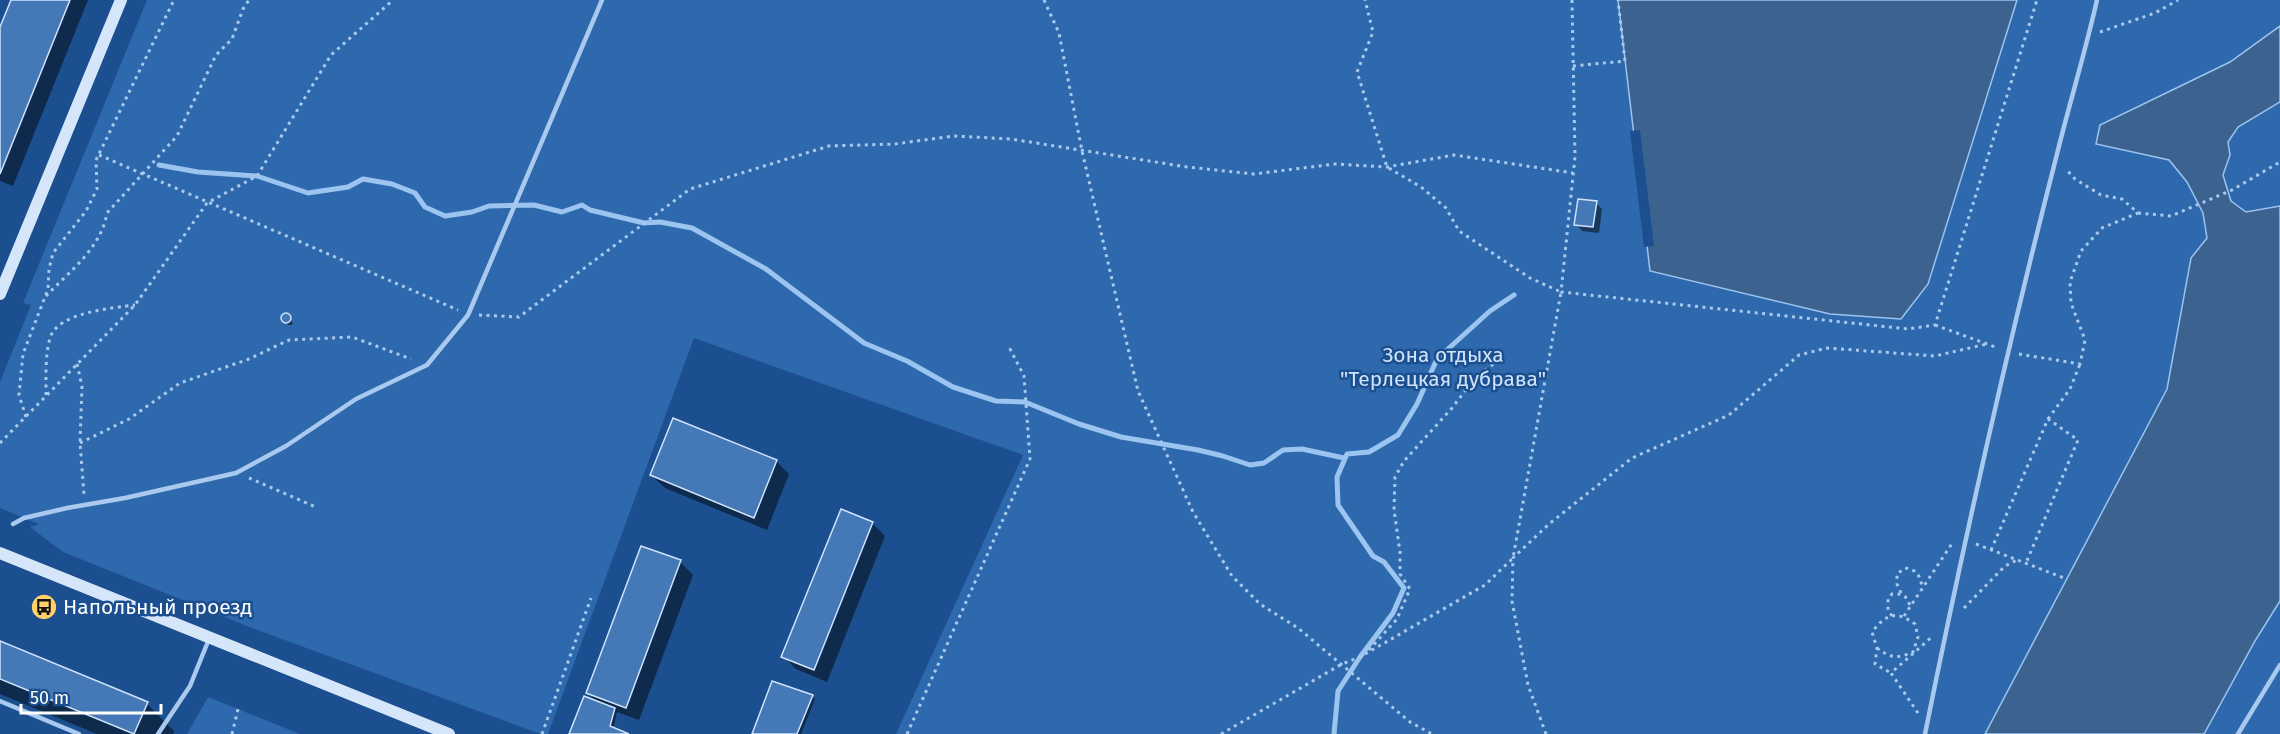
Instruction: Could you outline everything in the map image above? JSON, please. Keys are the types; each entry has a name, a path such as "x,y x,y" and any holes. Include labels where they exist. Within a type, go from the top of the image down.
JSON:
{"main road":[{"path":"0,294 121,0"},
{"path":"0,553 449,734"}],"lane":[{"path":"13,524 24,518 236,473 286,446 356,399 427,365 468,315 602,0"},
{"path":"1925,734 2008,352 2097,0"},
{"path":"158,734 190,686 210,636"},
{"path":"2238,734 2280,665"},
{"path":"0,701 80,734"}],"path":[{"path":"26,417 19,395 23,354 48,289 52,253 86,211 98,189 96,160 174,0"},
{"path":"45,298 83,260 104,229 107,213 177,136 216,55 232,39 243,9 249,0"},
{"path":"0,443 135,304 207,203 257,176 331,55 393,0"},
{"path":"1044,0 1059,33 1082,151 1138,391 1193,512 1232,576 1260,604 1298,628 1410,722 1432,734"},
{"path":"1365,0 1372,32 1357,72 1387,167 1421,187 1446,208 1459,231 1530,278 1561,292 1908,329 1935,325 2008,352 2079,364"},
{"path":"1546,734 1528,685 1512,601 1513,558 1561,292 1575,157 1572,0"},
{"path":"1573,66 1625,61 1618,0"},
{"path":"1935,325 2037,0"},
{"path":"2088,36 2155,13 2178,0"},
{"path":"99,155 468,315 519,317 690,189 829,146 895,144 954,136 1011,139 1187,167 1254,174 1335,164 1387,167 1454,154 1573,173"},
{"path":"2056,157 2075,179 2101,195 2122,199 2138,213"},
{"path":"1991,550 2048,419 2070,389 2079,364 2085,340 2071,303 2070,282 2082,251 2102,228 2138,213 2171,216 2232,190 2280,162"},
{"path":"46,396 46,368 51,336 61,324 89,312 135,304"},
{"path":"80,443 129,419 180,383 249,359 289,340 352,338 427,365"},
{"path":"1221,734 1485,585 1549,524 1632,458 1729,415 1799,355 1827,348 1935,356 1987,344"},
{"path":"907,734 1030,459 1024,376 1008,345"},
{"path":"1368,651 1397,619 1410,589 1400,574 1400,552 1394,510 1395,477 1404,461 1452,408 1475,378 1500,359"},
{"path":"77,364 82,386 80,443 85,505"},
{"path":"2026,563 2078,440 2048,419"},
{"path":"236,473 316,507"},
{"path":"1966,540 2064,578"},
{"path":"1904,616 1954,541"},
{"path":"1891,672 1912,652 1947,625 2005,566 2017,560"},
{"path":"1910,606 1908,598 1901,593 1897,584 1898,574 1905,568 1914,569 1919,574 1923,588"},
{"path":"1892,616 1888,610 1888,599 1892,594 1901,593"},
{"path":"542,734 591,598"},
{"path":"1877,648 1888,656 1899,658 1912,652 1918,637 1915,624 1904,616 1882,619 1872,632 1877,648 1875,664 1891,672 1927,726"},
{"path":"232,734 239,705"}],"green space":[{"name":"Зона отдыха \"Терлецкая дубрава\"","path":"147,0 2280,0 2280,734 896,734 1023,455 694,338 548,734 541,734 252,628 63,552 30,527 39,524 0,508 0,382 31,305 23,303"},
{"path":"208,697 300,734 187,734"}],"shaded area":[{"path":"1618,0 2017,0 1928,284 1901,319 1830,314 1650,271"},
{"path":"2280,26 2280,102 2238,127 2228,142 2230,155 2223,175 2231,201 2246,212 2280,206 2280,601 2255,641 2204,734 1985,734 2167,389 2191,258 2207,238 2203,213 2187,182 2169,160 2096,144 2100,125 2230,62"}],"pier":[{"path":"1640,130 1654,246 1644,247 1630,131"}],"building":[{"path":"11,0 70,0 0,174 0,27"},
{"path":"1578,199 1597,201 1593,227 1574,225"},
{"path":"286,313 290,314 290,322 286,323 282,322 281,318 282,314"},
{"path":"673,418 777,460 754,518 650,475"},
{"path":"841,509 873,522 814,670 781,657"},
{"path":"641,546 681,560 626,708 586,693"},
{"path":"0,641 148,702 134,734 0,679"},
{"path":"772,681 813,695 797,734 752,734"},
{"path":"584,696 615,708 610,726 629,734 569,734"}],"waterway":[{"path":"159,165 198,172 257,176 308,193 348,187 363,179 392,184 415,193 425,207 445,216 472,212 489,206 534,205 562,212 582,205 590,210 644,223 660,222 692,228 766,269 864,343 907,361 953,387 996,401 1025,402 1079,424 1121,437 1198,450 1250,465 1264,463 1283,450 1302,449 1344,458"},
{"path":"1334,734 1338,691 1393,613 1404,588 1384,562 1373,556 1338,505 1337,477 1347,454 1369,452 1398,435 1417,404 1437,359 1490,311 1514,295"}],"place":[{"name":"Напольный проезд","path":"44,607"}]}
